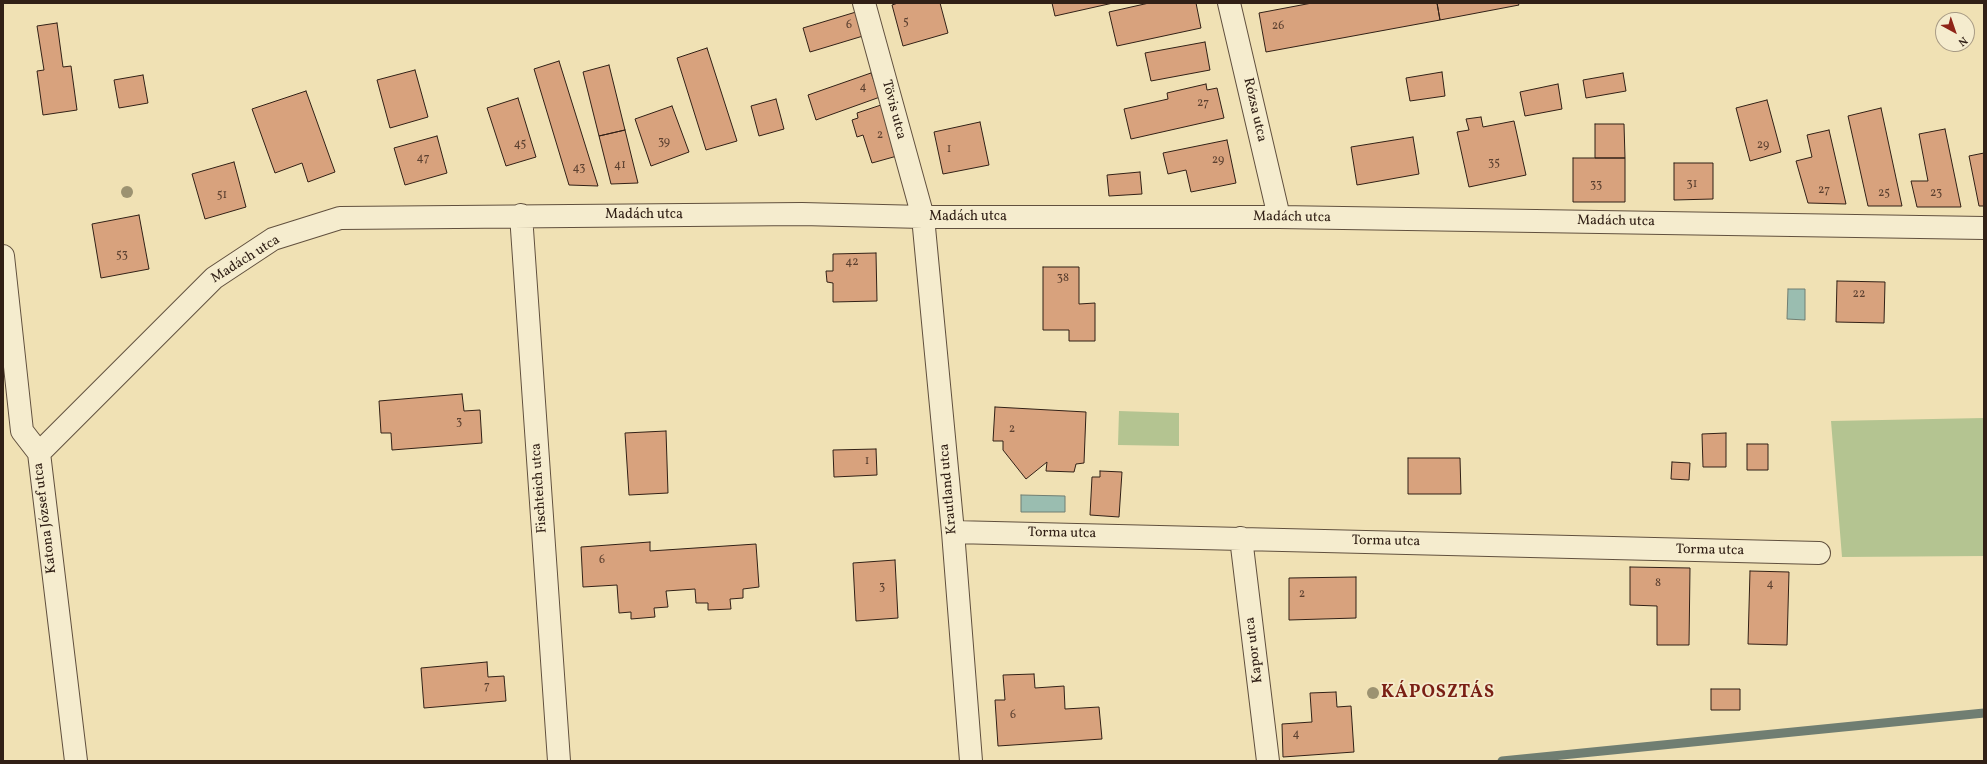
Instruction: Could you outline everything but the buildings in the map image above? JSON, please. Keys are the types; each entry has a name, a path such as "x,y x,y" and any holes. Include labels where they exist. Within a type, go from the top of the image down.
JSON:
{"street":[{"name":"Tövis utca","path":"864,3 923,217"},
{"name":"Rózsa utca","path":"1229,3 1279,217"},
{"name":"Madách utca","path":"38,453 214,278 273,239 340,218 802,214 923,217 1279,217 1984,228"},
{"name":"Fischteich utca","path":"521,216 559,761"},
{"name":"Krautland utca","path":"923,217 953,532 971,761"},
{"name":"Katona József utca","path":"3,256 22,431 38,453 76,761"},
{"name":"Torma utca","path":"953,532 1819,553"},
{"name":"Kapor utca","path":"1241,538 1268,761"}],"green space":[{"path":"1119,411 1179,413 1179,446 1118,445"},
{"path":"1984,418 1984,556 1842,557 1831,421"}],"shaded area":[{"path":"1788,289 1805,289 1805,320 1787,319"},
{"path":"1021,495 1065,496 1065,512 1021,512"}],"waterway":[{"path":"1502,761 1984,713"}],"district":[{"name":"KÁPOSZTÁS","path":"1438,694"}]}
